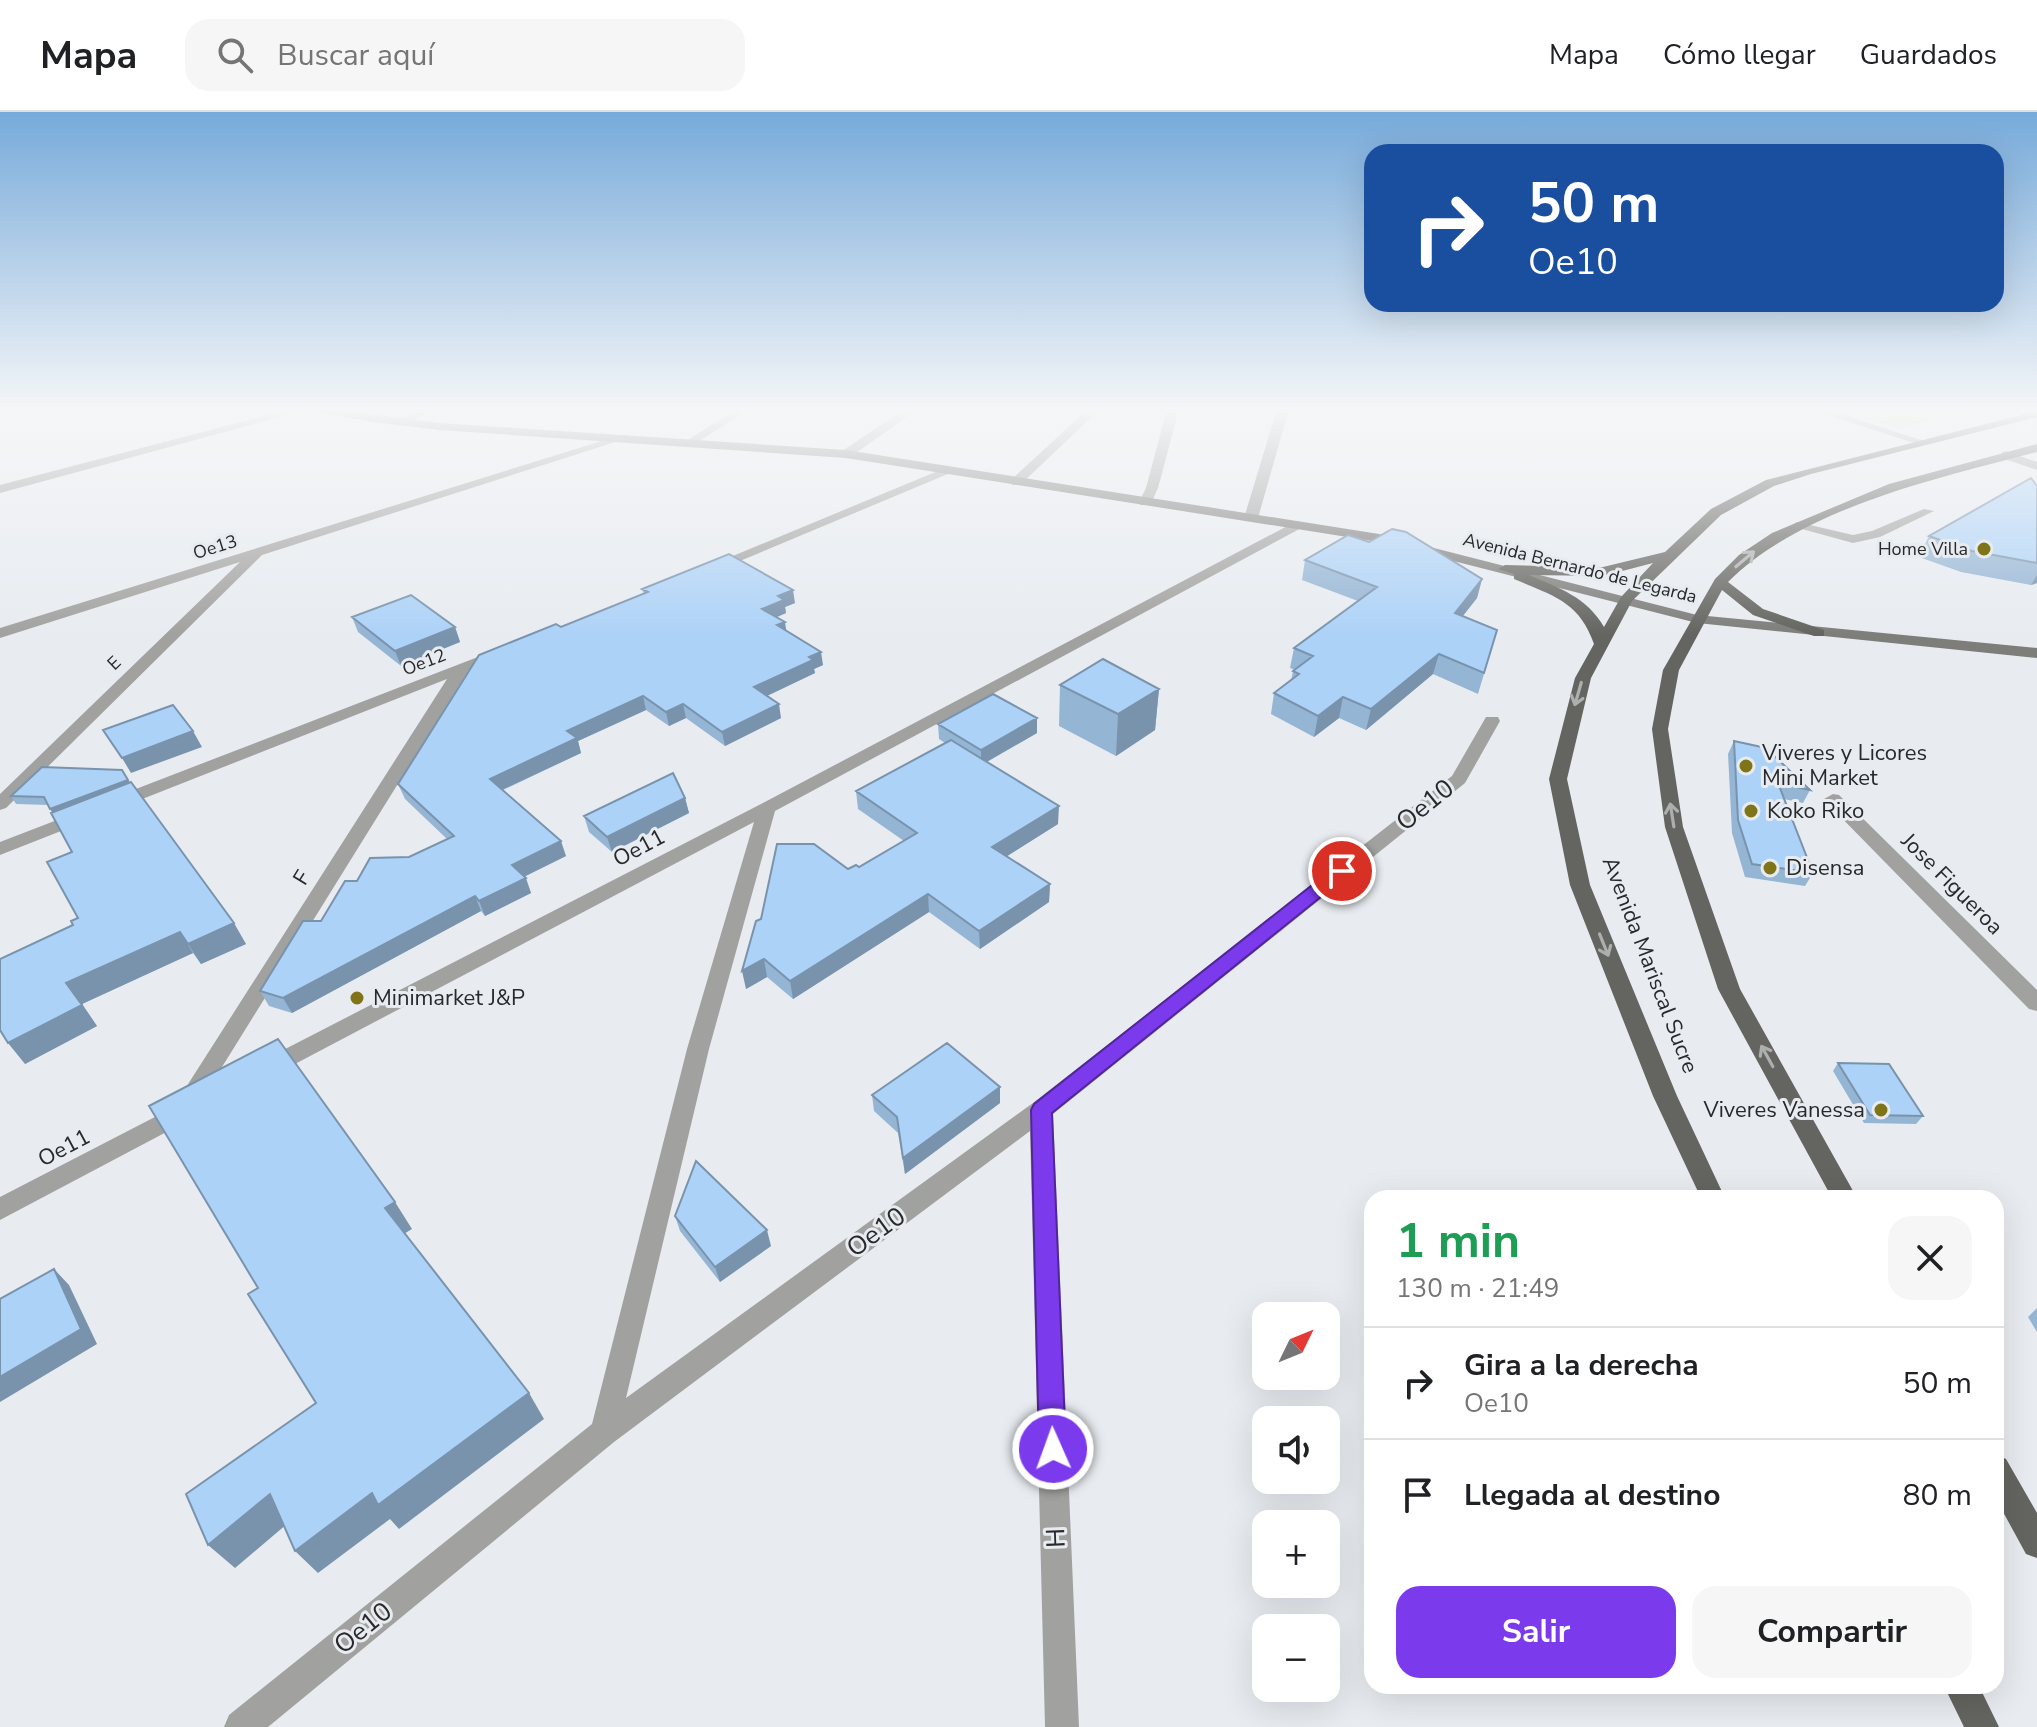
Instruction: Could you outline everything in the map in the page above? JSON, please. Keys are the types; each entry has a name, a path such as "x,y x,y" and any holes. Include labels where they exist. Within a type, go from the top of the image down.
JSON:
{"main road":[{"name":"Avenida Mariscal Sucre","path":"1709,1190 1665,1096 1580,885 1558,779 1569,723 1583,678 1626,600 1716,512 1767,484"},
{"path":"1841,1190 1729,989 1674,827 1660,729 1671,670 1720,582 1744,558 1797,526 1902,484"},
{"path":"1505,569 1603,574 1640,565 1676,549"},
{"path":"1505,569 1580,605 1598,624 1601,643"},
{"path":"1720,582 1758,612 1819,633"},
{"path":"2004,1483 2037,1543"},
{"path":"1965,1694 1982,1727"}],"street":[{"name":"Oe13","path":"0,633 474,484"},
{"path":"698,573 916,484"},
{"name":"Avenida Bernardo de Legarda","path":"1031,484 1379,538 1697,619 2037,653"},
{"path":"1145,502 1153,484"},
{"path":"1251,518 1261,484"},
{"name":"Oe11","path":"252,1077 1298,526"},
{"name":"E","path":"0,804 258,552"},
{"name":"Oe12","path":"0,849 507,651"},
{"name":"F","path":"182,1113 462,669"},
{"name":"Oe10","path":"241,1727 604,1432 1041,1110 1459,779 1492,721"},
{"name":"Jose Figueroa","path":"1833,799 2037,1003"},
{"path":"604,1432 698,1049 767,808"},
{"name":"Oe11","path":"0,1209 210,1098"},
{"name":"H","path":"1041,1110 1062,1727"}],"lane":[{"path":"1797,526 1853,539 1876,534 1928,511"}],"building":[{"path":"2020,484 2037,486 2037,563 1972,551 1929,536"},
{"path":"1392,529 1406,532 1482,579 1455,613 1497,630 1484,673 1439,654 1371,709 1343,697 1318,716 1274,693 1299,674 1293,671 1313,656 1294,648 1377,587 1305,560 1348,535 1369,542"},
{"path":"729,554 793,590 778,596 784,600 762,609 785,622 777,625 821,652 809,657 813,660 754,687 779,704 722,732 683,704 666,712 643,696 567,731 577,738 490,779 561,841 512,865 526,878 479,901 475,896 283,998 260,991 303,921 321,921 345,881 357,881 370,858 409,857 454,836 398,784 479,655 556,624 561,627 648,592 642,589"},
{"path":"411,595 455,627 395,651 352,617"},
{"path":"1103,659 1159,689 1118,714 1060,685"},
{"path":"993,694 1037,718 981,750 938,724"},
{"path":"173,705 193,731 122,758 103,730"},
{"path":"951,740 1059,806 992,847 1050,884 979,931 928,894 790,981 764,959 742,971 756,921 761,919 777,844 814,844 848,869 856,865 859,867 917,833 856,791"},
{"path":"1734,741 1766,748 1810,790 1778,783 1813,873 1752,864 1738,820"},
{"path":"42,767 122,770 128,780 50,809 44,797 11,796"},
{"path":"673,773 685,798 607,837 584,816"},
{"path":"131,782 234,923 188,944 180,932 66,983 82,1005 8,1043 0,1030 0,959 73,925 71,921 78,918 47,862 72,852 51,813"},
{"path":"278,1039 395,1202 385,1208 529,1393 378,1505 372,1493 295,1551 270,1494 208,1545 186,1494 316,1403 248,1294 258,1288 149,1106"},
{"path":"947,1043 1000,1087 903,1158 897,1117 872,1095"},
{"path":"1838,1063 1889,1064 1923,1116 1870,1115"},
{"path":"696,1161 767,1230 715,1267 675,1216"},
{"path":"54,1269 81,1329 0,1377 0,1299"}],"place":[{"name":"Home Villa","path":"1984,549"},
{"name":"Viveres y Licores Mini Market","path":"1746,766"},
{"name":"Koko Riko","path":"1751,811"},
{"name":"Disensa","path":"1770,868"},
{"name":"Minimarket J&P","path":"357,998"},
{"name":"Viveres Vanessa","path":"1881,1110"}],"route":[{"path":"1053,1449 1041,1110 1342,871"}]}
